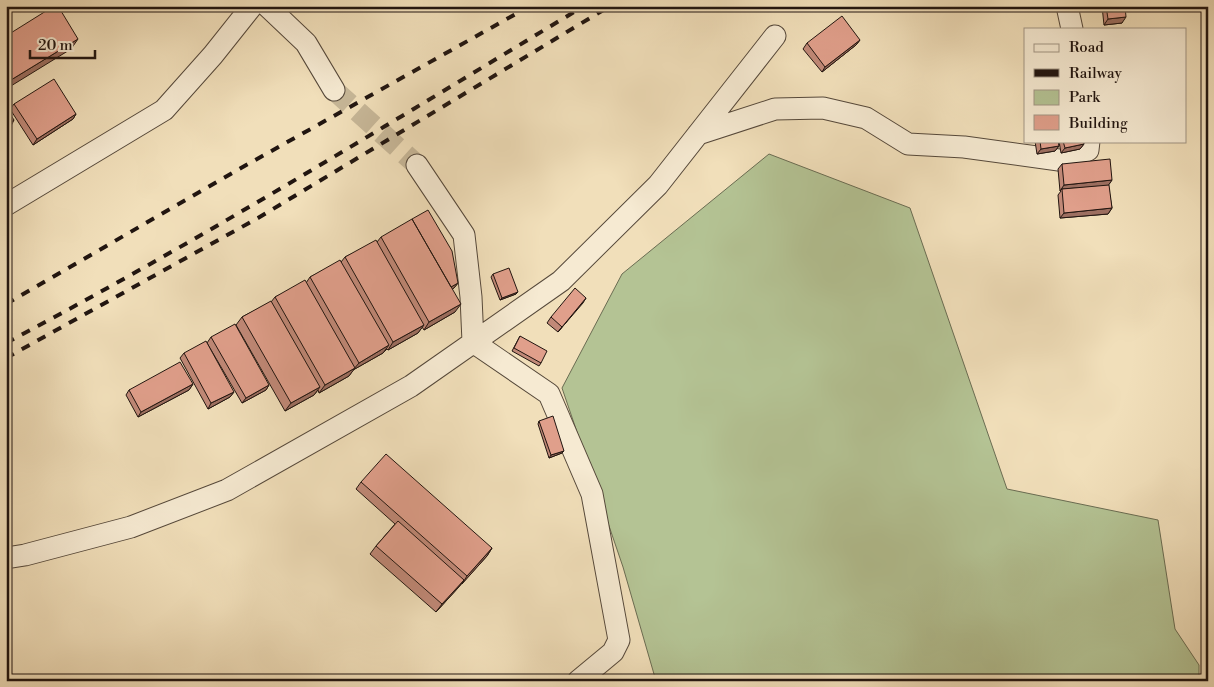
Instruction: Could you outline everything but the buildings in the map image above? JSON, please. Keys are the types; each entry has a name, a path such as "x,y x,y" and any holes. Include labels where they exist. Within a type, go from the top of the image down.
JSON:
{"lane":[{"path":"6,205 164,110 252,6"},
{"path":"267,6 306,42 334,90"},
{"path":"1067,6 1072,28"},
{"path":"6,558 25,555 131,527 228,490 410,386 562,281 658,185 775,36"},
{"path":"698,134 775,110 823,108 866,118 908,144 964,148 1066,161 1088,150 1089,142"},
{"path":"417,165 464,235 471,297 473,342"},
{"path":"473,342 549,394 592,494 619,640 613,652 578,681"}],"green space":[{"path":"769,154 910,208 1007,489 1158,520 1175,629 1199,665 1199,681 656,681 623,567 562,388 622,274"}],"tunnel":[{"path":"334,90 417,165"}],"railway":[{"path":"6,304 241,168 530,6"},
{"path":"6,343 153,263 369,136 584,6"},
{"path":"6,358 258,218 610,6"}]}
